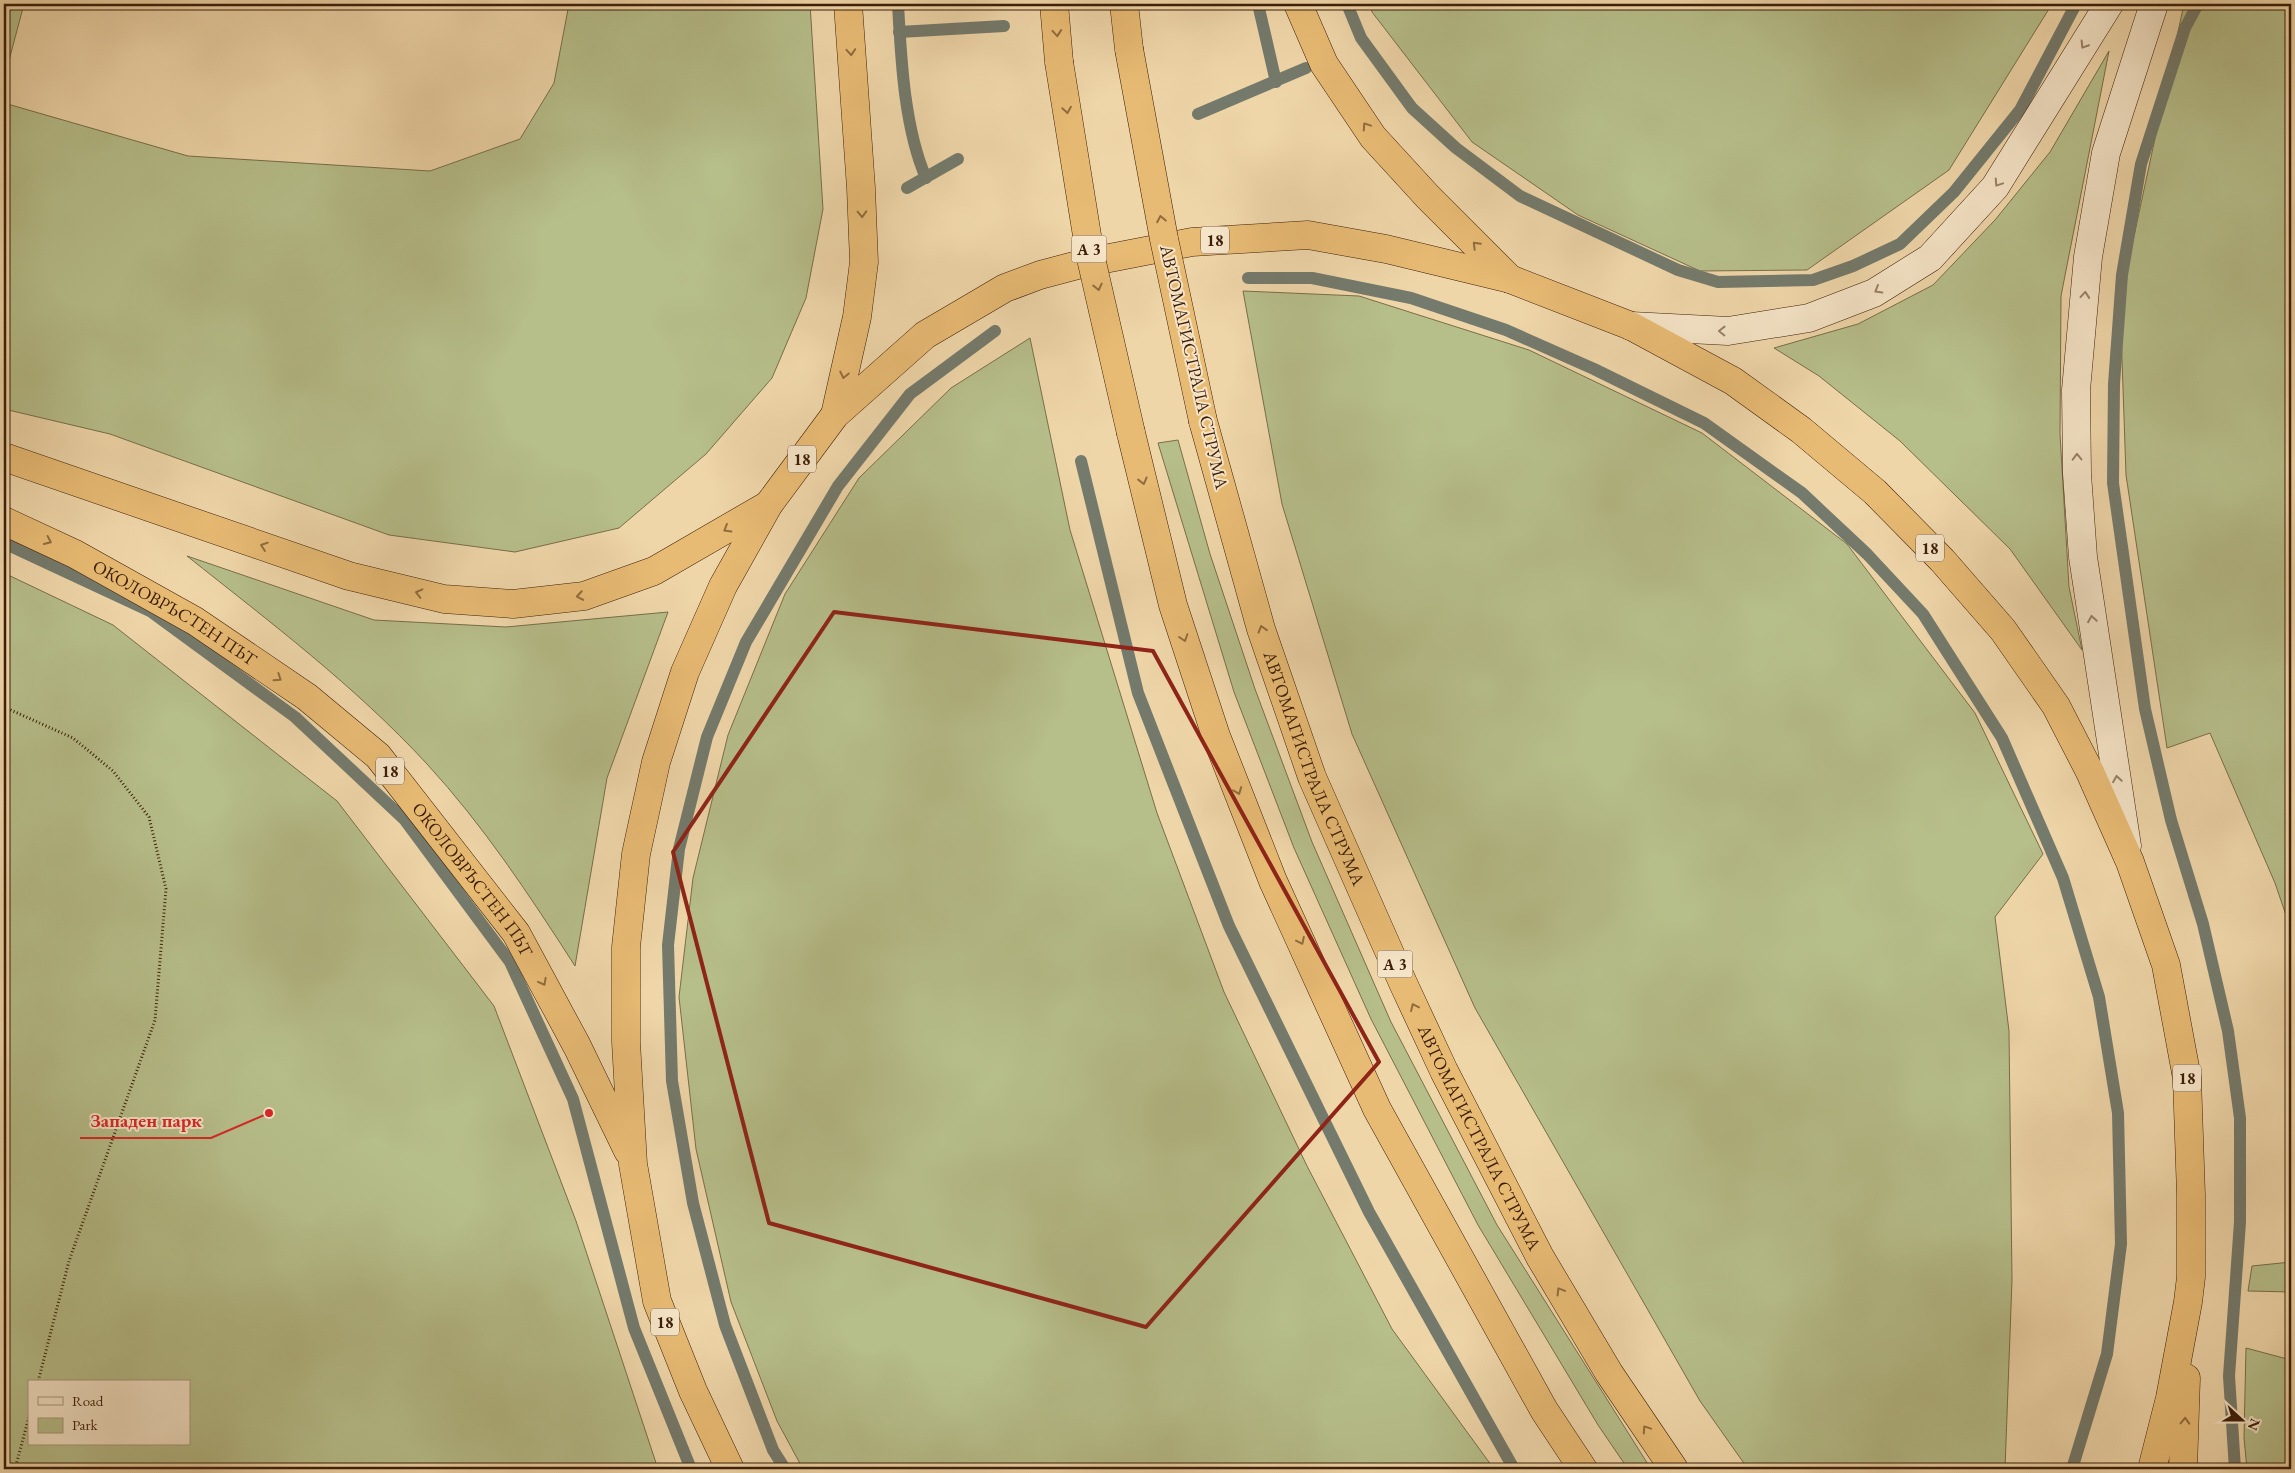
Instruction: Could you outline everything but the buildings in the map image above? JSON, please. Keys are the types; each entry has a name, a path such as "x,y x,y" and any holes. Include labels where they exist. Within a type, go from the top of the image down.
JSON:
{"highway":[{"path":"835,415 857,317 864,262 861,188 848,4"},
{"name":"A 3","path":"1054,4 1060,62 1090,254 1173,605 1216,736 1273,881 1377,1109 1544,1410 1583,1469"},
{"name":"АВТОМАГИСТРАЛА СТРУМА","path":"1124,4 1129,50 1164,239 1203,421 1262,629 1312,777 1444,1071 1540,1257 1609,1373 1674,1469"},
{"path":"1298,4 1324,64 1373,137 1428,197 1510,279"},
{"name":"18","path":"730,1469 693,1391 657,1301 634,1164 626,1042 626,957 636,854 656,762 685,672 723,586 769,504 835,415 925,335 1005,288 1040,275 1089,262 1192,242 1308,235 1386,249 1510,279 1631,326 1733,381 1801,430 1875,492 1942,560 2003,630 2056,706 2090,772 2130,862 2166,965 2187,1078 2191,1195 2191,1277 2170,1398 2152,1469"},
{"name":"18","path":"4,458 349,576 444,599 513,604 584,596 654,571 769,504"},
{"name":"ОКОЛОВРЪСТЕН ПЪТ","path":"4,521 75,554 195,621 307,697 378,756 516,933 577,1046 634,1164"},
{"name":"18","path":"2183,1469 2188,1302"}],"street":[{"path":"1631,326 1728,331 1809,318 1874,293 1930,258 1995,187 2109,4"},
{"path":"2130,862 2083,557 2077,474 2076,390 2088,257 2106,153 2154,4"}],"path":[{"path":"4,707 73,738 113,771 149,817 166,889 155,1020 69,1261 39,1380"},
{"path":"15,1469 28,1421"}],"highlighted area":[{"path":"834,612 1153,651 1379,1062 1146,1327 769,1223 673,852"}],"green space":[{"path":"4,4 24,4 4,79"},
{"path":"569,4 810,4 823,209 806,298 772,378 706,454 619,528 515,552 389,535 110,434 4,409 4,103 188,156 430,171 520,139 554,83"},
{"path":"1370,4 2052,4 1949,170 1807,270 1700,271 1578,215 1472,142 1372,12"},
{"path":"2184,4 2291,4 2291,930 2275,883 2210,733 2167,748 2126,475 2120,301"},
{"path":"2109,51 2061,296 2060,434 2069,587 2082,650 2010,549 1900,441 1819,376 1774,348 1858,324 1933,285 1995,220 2050,152"},
{"path":"1243,291 1359,296 1529,350 1702,433 1847,544 1975,713 2043,854 1995,917 2009,1031 2012,1280 2005,1469 1748,1469 1700,1401 1475,1008 1352,734 1282,504"},
{"path":"1030,338 1070,530 1157,813 1224,992 1307,1166 1392,1329 1494,1469 803,1469 777,1421 731,1302 696,1149 679,997 693,878 728,735 785,594 859,478 951,388"},
{"path":"1178,440 1210,554 1255,689 1312,842 1391,1022 1497,1225 1651,1469 1628,1469 1598,1425 1478,1225 1371,1019 1294,848 1234,692 1158,443"},
{"path":"187,556 374,620 506,627 668,612 607,778 575,966 487,837 427,764 341,681"},
{"path":"4,573 113,625 337,801 494,1006 576,1221 658,1469 4,1469"},
{"path":"2291,1262 2291,1292 2248,1291 2252,1266"},
{"path":"2246,1348 2291,1360 2291,1469 2247,1469 2244,1438"}],"waterway":[{"path":"898,4 902,69 908,115 926,178"},
{"path":"1258,4 1276,82"},
{"path":"1347,4 1361,38 1412,108 1456,148 1520,196 1678,270 1718,282 1813,280 1853,266 1900,244 1954,192 2020,110 2076,4"},
{"path":"2198,4 2185,28 2141,164 2122,275 2114,384 2113,483 2145,709 2171,820 2203,924 2228,1031 2240,1118 2240,1222 2229,1376 2235,1469"},
{"path":"899,32 1004,26"},
{"path":"1198,114 1306,68"},
{"path":"907,188 958,159"},
{"path":"1248,278 1312,278 1411,298 1506,330 1594,369 1704,423 1802,493 1867,554 1923,614 2002,738 2063,878 2099,997 2118,1113 2121,1244 2107,1354 2072,1469"},
{"path":"785,1469 773,1450 725,1325 693,1203 672,1081 668,945 679,849 707,737 746,642 838,486 910,394 995,331"},
{"path":"1081,461 1138,693 1229,926 1369,1212 1514,1469"},
{"path":"4,543 150,611 295,717 404,819 510,962 573,1099 634,1328 691,1469"}],"place":[{"name":"Западен парк","path":"269,1113"}]}
